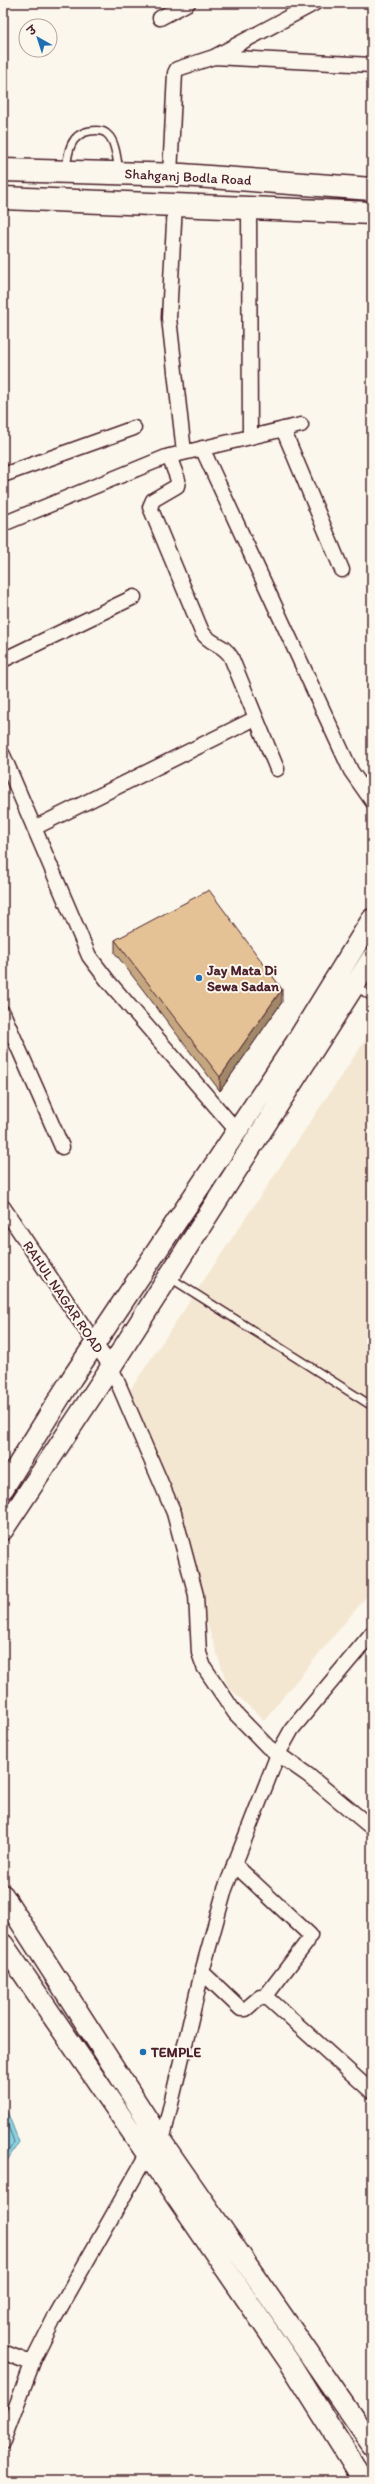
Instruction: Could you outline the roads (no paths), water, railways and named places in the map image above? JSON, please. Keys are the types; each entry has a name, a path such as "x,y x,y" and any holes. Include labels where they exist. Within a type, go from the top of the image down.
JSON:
{"main road":[{"name":"Shahganj Bodla Road","path":"3,170 170,175 372,189"},
{"path":"91,173 91,201"},
{"name":"Shahganj Bodla Road","path":"3,198 372,213"},
{"path":"3,1489 94,1346 295,1044 372,919"},
{"path":"3,1530 111,1367 372,958"},
{"path":"3,1895 162,2142 372,2445"},
{"path":"3,1944 290,2363 364,2479"}],"street":[{"path":"160,18 188,3"},
{"path":"170,175 174,73 181,66 214,57 315,3"},
{"path":"214,57 372,65"},
{"path":"175,204 169,318 184,452"},
{"path":"249,208 250,437"},
{"path":"3,524 169,456 301,425"},
{"path":"4,472 134,428"},
{"path":"283,429 342,570"},
{"path":"202,448 350,771 372,801"},
{"path":"169,456 178,480 177,486 153,500 150,507 202,632 208,641 221,645 228,651 278,769"},
{"path":"3,660 134,597"},
{"path":"34,828 256,718"},
{"path":"3,755 89,956 97,968 237,1131"},
{"path":"3,1013 62,1147"},
{"name":"RAHUL NAGAR ROAD","path":"3,1207 94,1346 111,1367 174,1513 196,1595 199,1653 204,1666 235,1713 273,1751 308,1775 372,1828"},
{"path":"3,2442 34,2359 55,2317 147,2155 162,2142 202,1972 225,1889 273,1751 372,1633"},
{"path":"234,1864 310,1935 307,1942 264,1997"},
{"path":"202,1972 241,2009 246,2009 260,1997 269,1999 372,2092"},
{"path":"3,2352 28,2362 34,2359"}],"lane":[{"path":"66,172 68,155 75,138 84,132 101,131 109,135 113,145 119,174"},
{"path":"354,986 372,997"},
{"path":"169,1277 372,1406"}],"water":[{"path":"3,2101 19,2142 3,2167"}],"place":[{"name":"Jay Mata Di Sewa Sadan","path":"199,978"},
{"name":"TEMPLE","path":"143,2052"}]}
